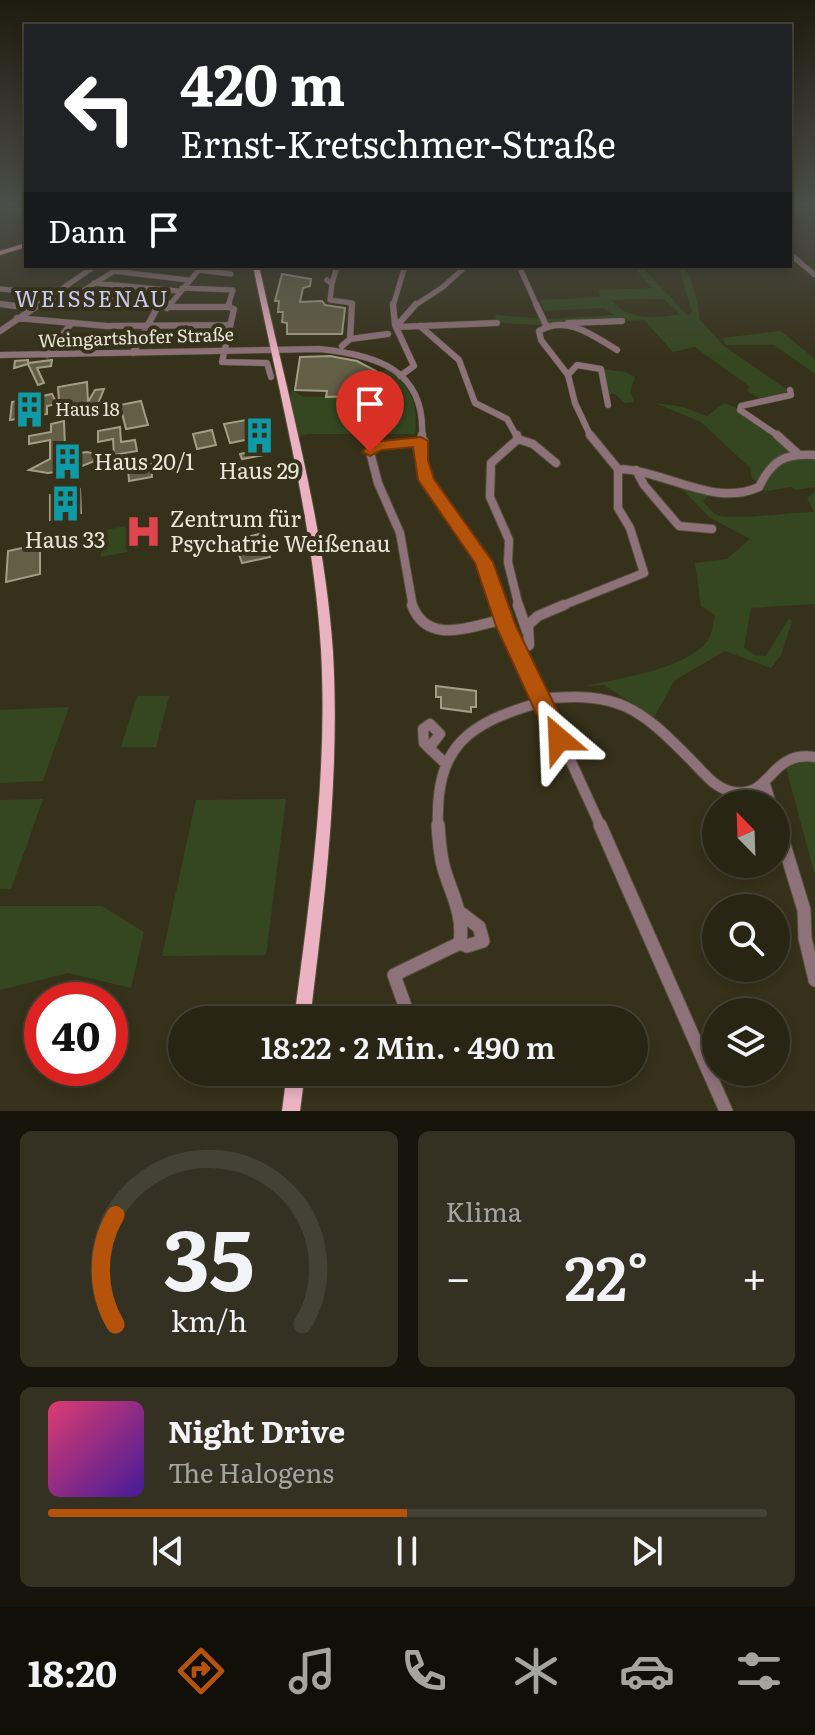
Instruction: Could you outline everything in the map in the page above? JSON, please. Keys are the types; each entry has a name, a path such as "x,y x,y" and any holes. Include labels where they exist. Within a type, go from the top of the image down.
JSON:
{"main road":[{"path":"256,268 272,336 274,370 315,542 323,602 327,681 326,786 318,899 304,1006"},
{"path":"291,1111 294,1086"}],"street":[{"path":"792,256 815,275"},
{"path":"1,330 92,268"},
{"path":"66,302 118,268"},
{"path":"167,308 200,268 231,274"},
{"path":"336,268 330,282 330,300 352,303 350,339 343,348"},
{"path":"405,268 403,284 392,307 396,325 410,350 414,366 400,376 414,390 422,405 421,460 426,480 484,562 515,652 541,701 658,953 726,1111"},
{"path":"396,325 419,300 443,287 464,268"},
{"path":"520,268 546,325"},
{"path":"113,271 188,280"},
{"path":"94,283 180,290 233,290 228,307"},
{"path":"102,306 123,287"},
{"path":"0,289 52,293"},
{"path":"44,299 102,306 234,309 222,362 267,363 274,370 283,353 295,347"},
{"path":"0,304 32,308"},
{"path":"133,353 157,308"},
{"path":"17,318 70,325 229,325"},
{"path":"527,632 531,621 538,616 644,573 630,528 618,508 618,469 594,443 575,403 568,375 541,340 539,331 546,325 622,321"},
{"path":"396,325 497,323"},
{"path":"567,323 617,350"},
{"path":"47,355 70,325"},
{"path":"420,326 459,360 475,403 502,413 515,428 518,439"},
{"path":"350,339 388,334"},
{"path":"272,336 295,347"},
{"name":"Weingartshofer Straße","path":"0,355 295,347 330,348 334,353 343,348 368,357 400,376"},
{"path":"568,375 577,365 601,369 608,405"},
{"path":"790,390 792,393 786,398 759,400 741,406 740,410 791,445 797,453"},
{"path":"518,439 533,444 556,463"},
{"path":"515,652 529,645 527,632 512,587 509,540 488,488 491,463 518,439"},
{"path":"423,441 378,446 370,452 370,465 391,507 405,549 407,600 419,618 446,630 457,631 506,619"},
{"path":"618,469 666,476 710,494 745,492 759,487 774,460 797,453 815,455"},
{"path":"636,470 644,485 679,526 712,529"},
{"path":"460,943 462,914 442,861 438,801 445,763 473,733 492,719 541,701 583,694 609,697 656,725 720,788 748,793 765,784 784,758 799,754 815,757"},
{"path":"429,748 445,763"},
{"path":"765,784 767,790"},
{"path":"790,864 804,910 805,938 815,980"},
{"path":"405,1006 394,975 460,943 467,946 483,941 479,927 462,914"}],"green space":[{"path":"635,268 643,268 688,316 692,312 679,268 684,268 694,291 699,319 724,346 789,391 787,396 759,398 746,390 750,387 695,347 673,352 644,320 544,325 497,323 495,315 546,319 614,315 603,308 545,311 540,300 600,297 599,290 652,288","holes":["664,299 680,315 652,317 626,312 611,300"]},
{"path":"781,331 815,359 815,374 774,345 726,345 722,338"},
{"path":"347,356 396,376 412,398 415,434 307,434 297,438 290,402 292,390 303,397 376,396 375,371"},
{"path":"603,369 625,372 635,377 630,391 634,402 625,403 615,394 608,394"},
{"path":"655,403 683,407 707,416 724,403 737,408 793,449 791,454 770,463 758,483 752,478 750,468 701,422"},
{"path":"815,458 815,487 761,489 770,471 781,462"},
{"path":"674,481 709,495 703,501 715,514 723,517 814,512 807,498 815,492 815,604 751,608 744,648 755,655 766,656 789,618 792,621 781,655 771,668 725,651 675,680 654,717 604,685 586,686 665,667 693,654 704,645 715,615 701,606 695,563 727,559 750,539 709,517"},
{"path":"126,526 127,552 101,557 101,548 95,549 95,532"},
{"path":"137,696 169,696 156,747 121,747"},
{"path":"69,707 43,781 0,783 0,710"},
{"path":"793,758 815,761 815,876 785,764"},
{"path":"43,799 11,889 0,889 0,800"},
{"path":"286,799 266,955 162,956 196,800"},
{"path":"0,906 102,906 144,932 131,988 128,982 106,982 68,973 0,990"}],"building":[{"path":"282,274 311,279 310,286 303,288 300,302 322,301 325,305 345,308 342,334 287,334 287,323 282,322 283,312 278,312 279,301 275,301"},
{"path":"330,356 357,361 376,371 376,396 326,397 327,391 295,390 300,357"},
{"path":"28,360 28,363 52,360 51,366 37,368 44,383 38,385 28,364 14,368 15,361"},
{"path":"87,382 88,402 95,390 104,389 98,404 60,416 58,387"},
{"name":"Haus 18","path":"52,394 57,404 47,406 47,414 10,420 12,402"},
{"path":"141,401 148,425 126,429 120,405"},
{"path":"258,418 270,454 242,459 240,454 259,450 255,438 230,443 224,424"},
{"path":"64,421 65,448 59,450 65,451 65,455 87,452 107,456 72,470 48,473 29,470 50,459 50,440 29,444 29,436 51,432 51,424"},
{"path":"120,427 121,442 135,440 137,451 114,455 113,439 98,442 98,431"},
{"path":"212,430 216,445 197,449 193,434"},
{"path":"151,464 152,477 129,481 128,468"},
{"name":"Haus 33","path":"80,489 81,513 50,520 50,495"},
{"path":"263,533 270,557 242,563 234,540"},
{"path":"40,544 40,574 6,582 8,551"},
{"path":"436,686 476,691 476,707 471,707 471,712 441,708 441,697 436,697"}],"place":[{"name":"Haus 18","path":"29,410"},
{"name":"Haus 29","path":"259,435"},
{"name":"Haus 20/1","path":"68,462"},
{"name":"Haus 33","path":"65,504"},
{"name":"Zentrum für Psychatrie Weißenau","path":"144,532"}],"district":[{"name":"WEISSENAU","path":"92,299"}],"route":[{"path":"370,452 378,446 400,441 421,441 421,460 426,480 484,562 506,626 559,739"}]}
